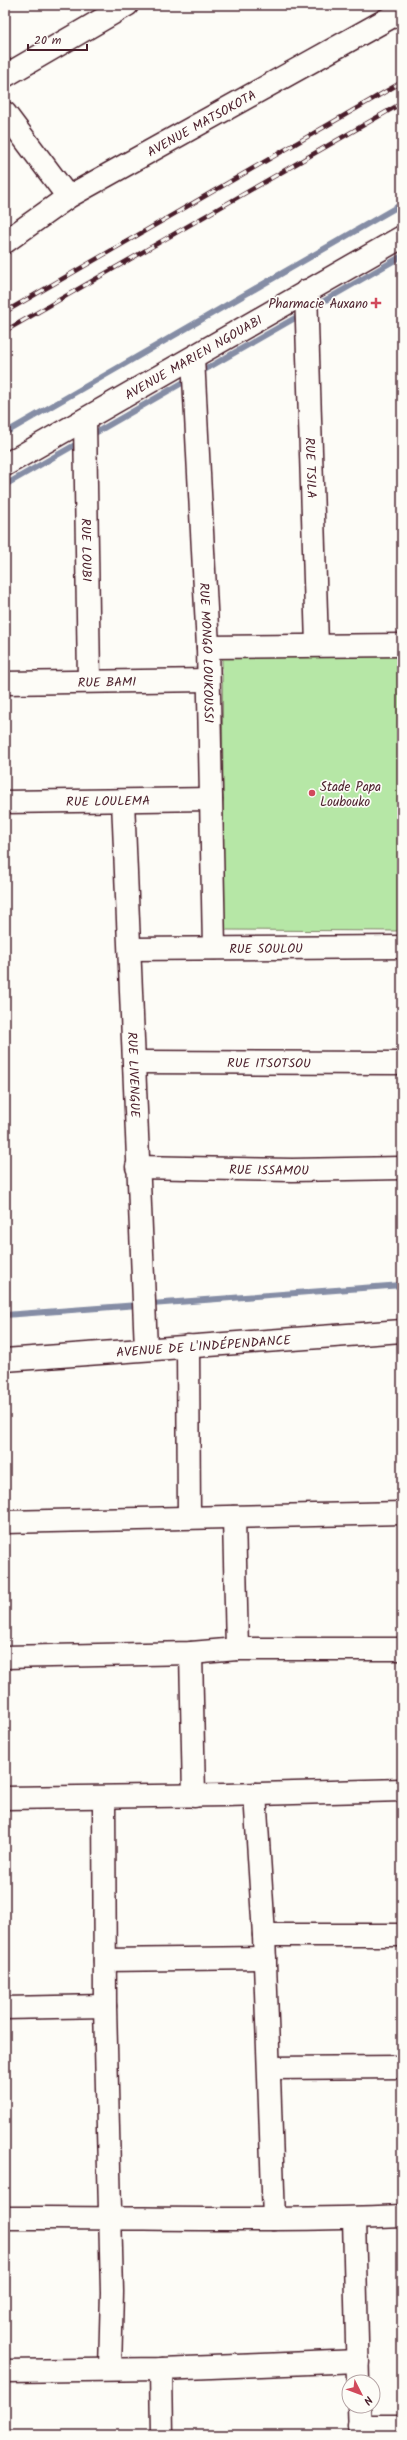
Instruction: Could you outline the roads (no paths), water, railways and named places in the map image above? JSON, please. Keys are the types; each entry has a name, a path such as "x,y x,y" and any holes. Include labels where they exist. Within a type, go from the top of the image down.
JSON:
{"street":[{"path":"5,76 127,5"},
{"name":"AVENUE MATSOKOTA","path":"5,242 68,197 402,11"},
{"path":"5,113 68,197"},
{"name":"AVENUE MARIEN NGOUABI","path":"5,465 402,237"},
{"name":"RUE TSILA","path":"306,291 317,645"},
{"name":"RUE MONGO LOUKOUSSI","path":"193,358 208,647 214,948"},
{"name":"RUE LOUBI","path":"85,420 89,680"},
{"path":"208,647 402,645"},
{"name":"RUE BAMI","path":"5,683 89,680 208,680"},
{"name":"RUE LOULEMA","path":"5,802 211,799"},
{"name":"RUE LIVENGUE","path":"123,801 135,1062 137,1167 146,1349"},
{"name":"RUE SOULOU","path":"130,949 402,947"},
{"name":"RUE ITSOTSOU","path":"135,1062 402,1063"},
{"name":"RUE ISSAMOU","path":"137,1167 292,1170 402,1168"},
{"name":"AVENUE DE L'INDÉPENDANCE","path":"5,1360 402,1331"},
{"path":"188,1346 189,1517"},
{"path":"5,1522 402,1513"},
{"path":"234,1517 238,1649"},
{"path":"5,1657 191,1653 238,1649 402,1649"},
{"path":"191,1653 194,1796"},
{"path":"5,1798 104,1798 402,1790"},
{"path":"255,1794 264,1935 270,2068 274,2219"},
{"path":"104,1798 105,2006 112,2292 110,2369"},
{"path":"264,1935 402,1935"},
{"path":"105,1960 265,1958"},
{"path":"5,2008 105,2006"},
{"path":"270,2068 402,2067"},
{"path":"5,2218 110,2217 215,2221 354,2219 402,2216"},
{"path":"5,2371 161,2369 358,2372 354,2219"},
{"path":"161,2369 162,2435"},
{"path":"359,2422 402,2426"}],"waterway":[{"path":"5,433 402,204"},
{"path":"312,308 402,256"},
{"path":"199,373 302,314"},
{"path":"90,436 189,379"},
{"path":"5,485 80,442"},
{"path":"5,1315 402,1285"}],"railway":[{"path":"5,312 402,82"},
{"path":"5,331 402,103"}],"place":[{"name":"Pharmacie Auxano","path":"376,303"},
{"name":"Stade Papa Loubouko","path":"312,793"}]}
